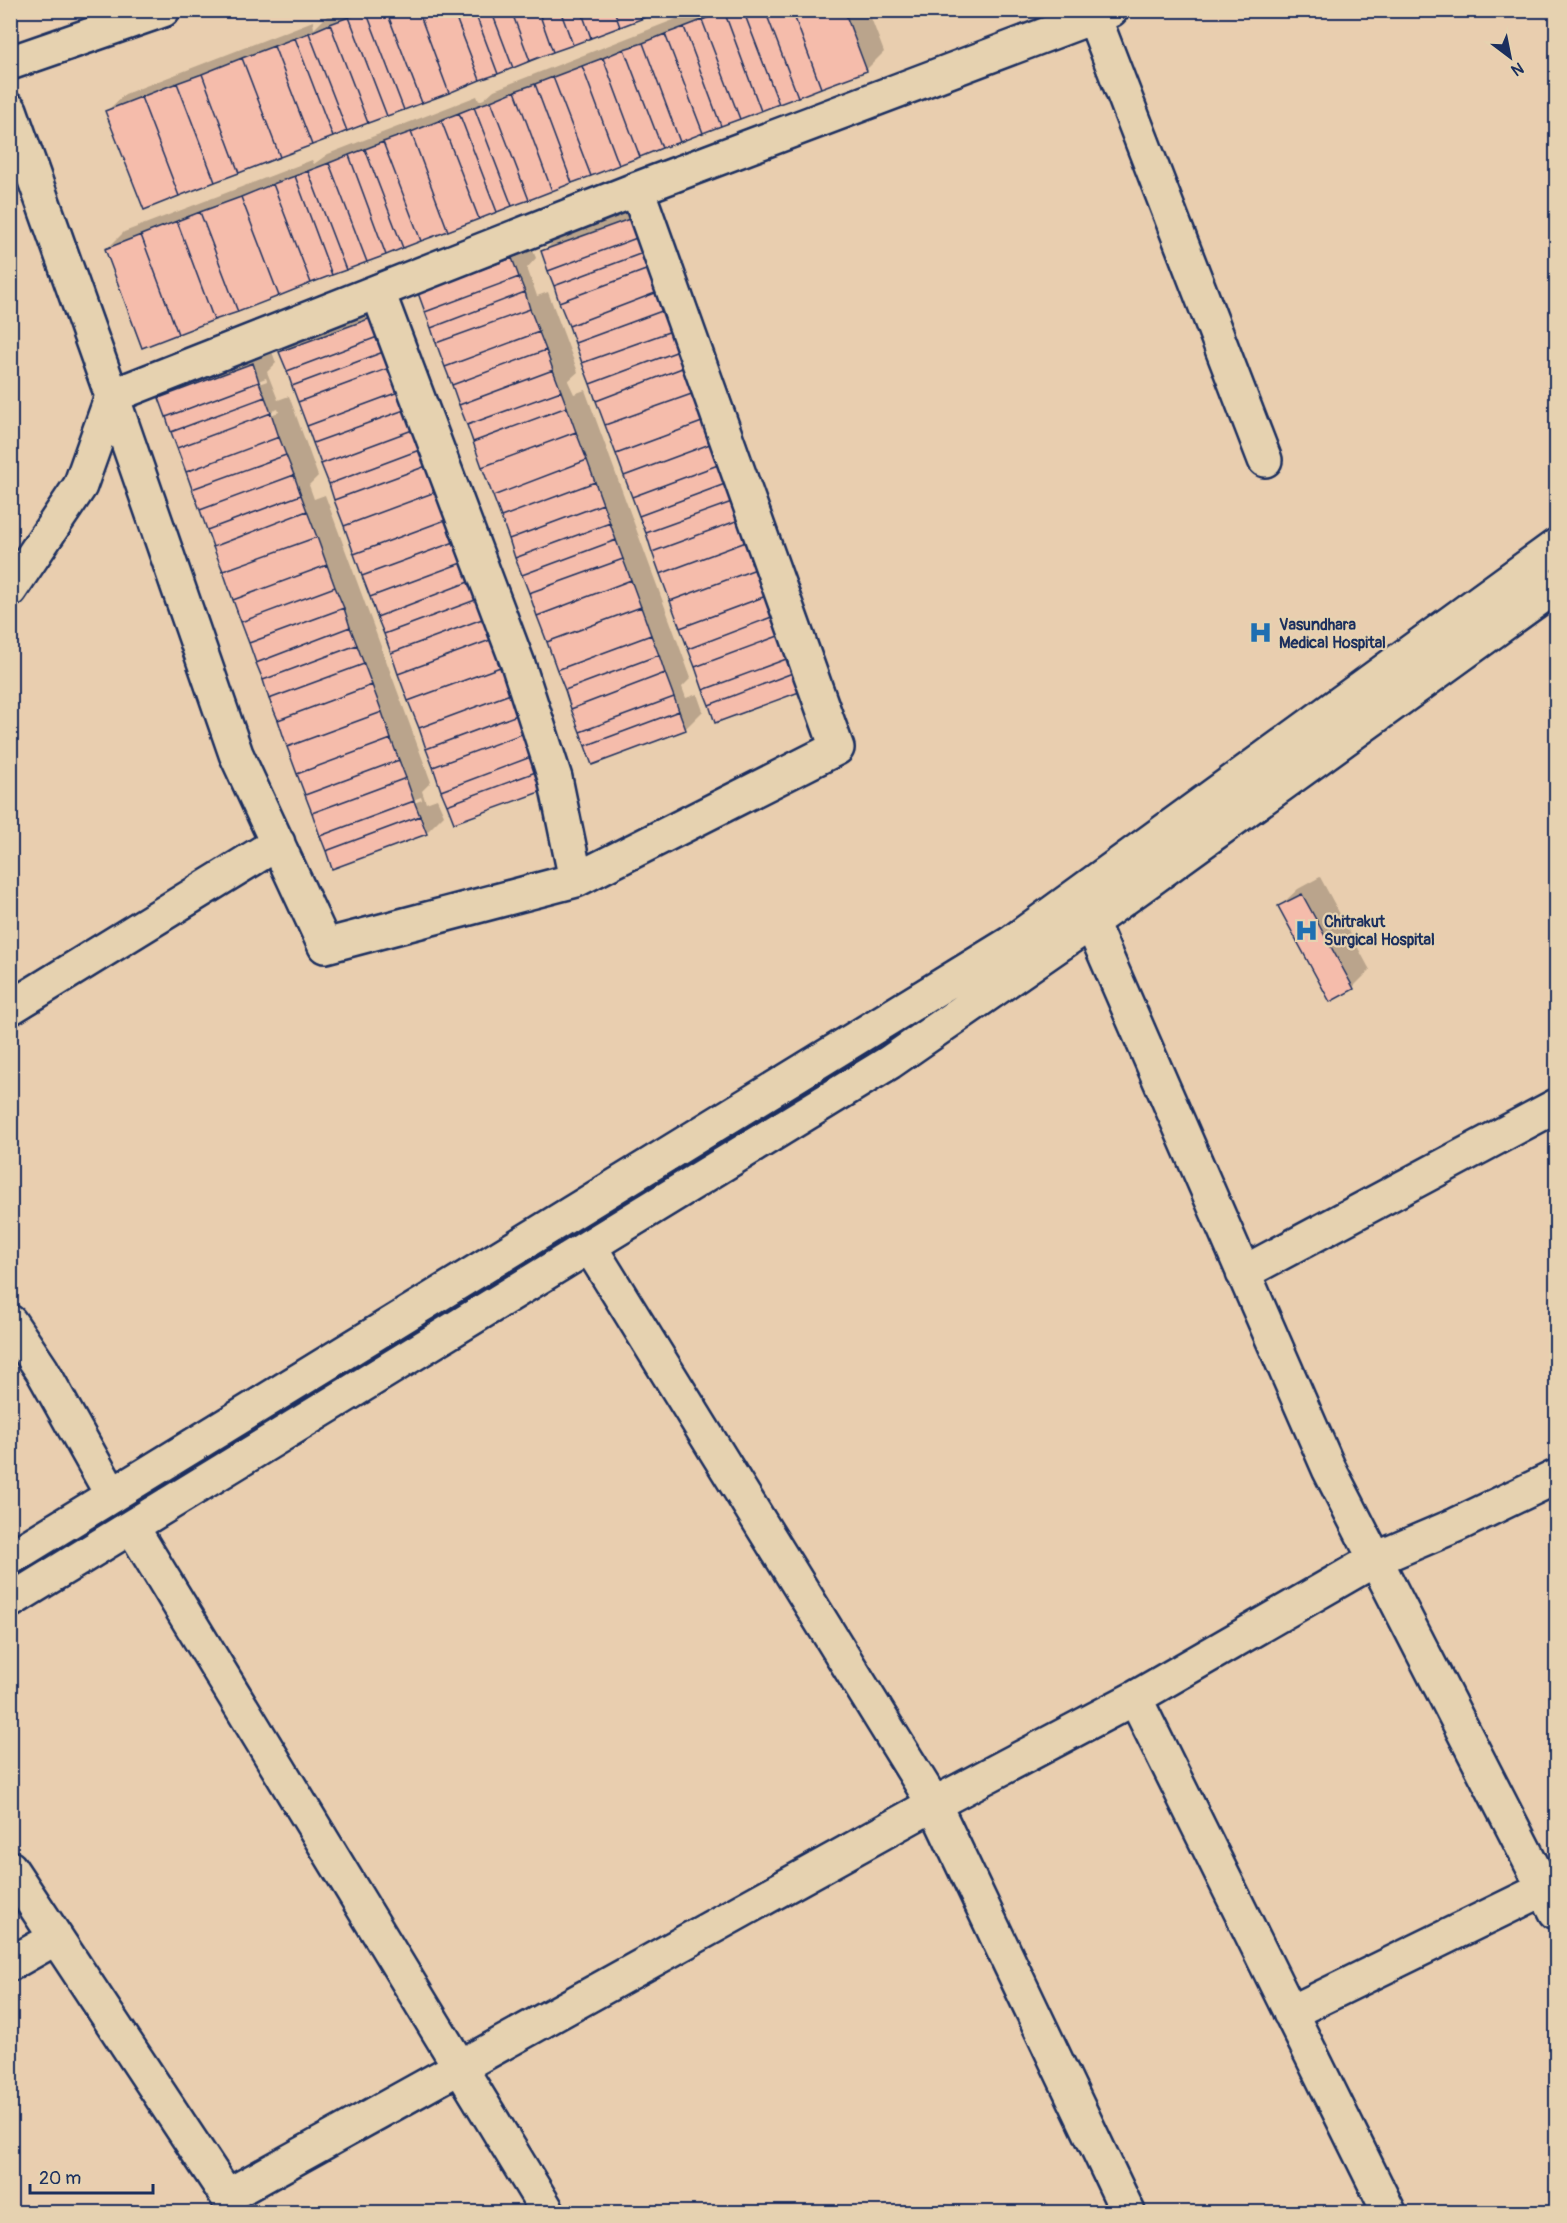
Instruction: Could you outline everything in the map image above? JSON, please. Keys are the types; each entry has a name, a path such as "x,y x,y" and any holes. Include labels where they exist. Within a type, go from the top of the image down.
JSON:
{"street":[{"path":"10,63 163,10"},
{"path":"10,590 80,486 112,396 637,189 1102,14 1266,460"},
{"path":"10,110 236,754 325,946 576,880 837,748 637,189"},
{"path":"378,292 518,664 555,778 576,880"},
{"path":"10,1558 1011,943 1557,546"},
{"path":"10,1601 890,1062 1091,922 1557,586"},
{"path":"10,1008 278,843"},
{"path":"1091,922 1329,1469 1552,1896 1290,2013"},
{"path":"1243,1273 1557,1106"},
{"path":"590,1246 934,1804 1128,2212"},
{"path":"12,1328 42,1370 112,1495"},
{"path":"10,1868 231,2204 459,2067 934,1804 1135,1698 1376,1559 1456,1525 1557,1477"},
{"path":"132,1527 548,2212"},
{"path":"1135,1698 1389,2212"},
{"path":"10,1964 56,1938"}],"building":[{"path":"386,10 422,103 404,110 366,11"},
{"path":"386,10 418,10 449,93 422,103"},
{"path":"418,10 453,10 480,80 449,93"},
{"path":"453,10 474,10 498,74 480,80"},
{"path":"474,10 491,10 513,68 498,74"},
{"path":"491,10 511,10 530,61 513,68"},
{"path":"511,10 538,10 553,52 530,61"},
{"path":"538,10 560,10 573,45 553,52"},
{"path":"560,10 581,10 591,38 573,45"},
{"path":"581,10 614,10 620,27 591,38"},
{"path":"614,10 638,10 641,19 620,27"},
{"path":"638,10 662,10 641,19"},
{"path":"743,10 779,104 761,111 724,11"},
{"path":"743,10 765,10 798,97 779,104"},
{"path":"765,10 792,10 821,88 798,97"},
{"path":"792,10 844,10 867,71 821,88"},
{"path":"366,11 404,110 387,116 349,17"},
{"path":"724,11 761,111 740,119 702,20"},
{"path":"349,17 387,116 368,123 330,24"},
{"path":"702,20 740,119 721,126 684,27"},
{"path":"330,24 368,123 347,131 309,33"},
{"path":"684,27 721,126 703,133 665,34"},
{"path":"309,33 347,131 333,137 295,38"},
{"path":"665,34 703,133 680,142 643,43"},
{"path":"295,38 333,137 312,145 274,46"},
{"path":"643,43 680,142 662,148 624,49"},
{"path":"274,46 312,145 280,157 242,58"},
{"path":"624,49 662,148 640,157 603,58"},
{"path":"242,58 280,157 239,173 202,74"},
{"path":"603,58 640,157 619,165 582,66"},
{"path":"582,66 619,165 591,176 553,77"},
{"path":"202,74 239,173 215,182 177,83"},
{"path":"553,77 591,176 572,183 535,84"},
{"path":"177,83 215,182 179,196 141,97"},
{"path":"535,84 572,183 552,191 515,91"},
{"path":"515,91 552,191 529,200 491,101"},
{"path":"141,97 179,196 144,210 105,111"},
{"path":"491,101 529,200 512,206 474,107"},
{"path":"474,107 512,206 497,212 459,113"},
{"path":"459,113 497,212 479,219 441,120"},
{"path":"441,120 479,219 448,231 411,132"},
{"path":"411,132 448,231 421,241 383,142"},
{"path":"383,142 421,241 403,248 365,149"},
{"path":"365,149 403,248 386,255 349,155"},
{"path":"349,155 386,255 367,262 329,163"},
{"path":"329,163 367,262 346,270 308,171"},
{"path":"308,171 346,270 332,275 295,176"},
{"path":"295,176 332,275 311,283 273,184"},
{"path":"273,184 311,283 279,296 241,197"},
{"path":"241,197 279,296 238,312 200,212"},
{"path":"200,212 238,312 214,320 177,221"},
{"path":"635,217 642,236 548,271 541,251"},
{"path":"177,221 214,320 178,334 141,235"},
{"path":"141,235 178,334 142,348 105,249"},
{"path":"642,236 648,251 554,286 548,271"},
{"path":"648,251 654,267 559,302 554,286"},
{"path":"512,258 519,277 425,312 418,293"},
{"path":"654,267 663,290 569,326 559,302"},
{"path":"519,277 525,292 431,328 425,312"},
{"path":"663,290 670,308 575,343 569,326"},
{"path":"525,292 530,309 436,343 431,328"},
{"path":"670,308 677,329 582,363 575,343"},
{"path":"530,309 539,332 445,367 436,343"},
{"path":"374,317 380,336 287,371 279,352"},
{"path":"677,329 684,349 590,384 582,363"},
{"path":"539,332 546,350 452,385 445,367"},
{"path":"380,336 386,351 292,386 287,371"},
{"path":"684,349 690,365 596,401 590,384"},
{"path":"546,350 553,370 459,405 452,385"},
{"path":"386,351 392,367 298,402 292,386"},
{"path":"253,363 259,382 166,417 159,398"},
{"path":"690,365 700,391 605,425 596,401"},
{"path":"392,367 401,391 307,426 298,402"},
{"path":"553,370 561,391 467,425 459,405"},
{"path":"259,382 265,397 171,432 166,417"},
{"path":"401,391 407,409 313,443 307,426"},
{"path":"561,391 567,407 473,442 467,425"},
{"path":"700,391 710,419 616,454 605,425"},
{"path":"265,397 271,413 177,448 171,432"},
{"path":"567,407 576,432 482,467 473,442"},
{"path":"407,409 415,429 321,464 313,443"},
{"path":"271,413 279,437 186,472 177,448"},
{"path":"710,419 718,441 624,476 616,454"},
{"path":"415,429 422,449 329,484 321,464"},
{"path":"576,432 587,460 493,496 482,467"},
{"path":"279,437 286,455 192,489 186,472"},
{"path":"718,441 726,462 632,497 624,476"},
{"path":"422,449 429,465 334,500 329,484"},
{"path":"286,455 294,475 200,510 192,489"},
{"path":"587,460 595,482 501,517 493,496"},
{"path":"726,462 733,481 639,516 632,497"},
{"path":"429,465 438,491 344,526 334,500"},
{"path":"294,475 301,495 207,530 200,510"},
{"path":"733,481 740,499 646,533 639,516"},
{"path":"595,482 603,504 509,539 501,517"},
{"path":"438,491 448,519 354,554 344,526"},
{"path":"301,495 307,511 213,547 207,530"},
{"path":"740,499 747,517 652,552 646,533"},
{"path":"603,504 610,523 515,558 509,539"},
{"path":"307,511 317,537 223,571 213,547"},
{"path":"747,517 754,539 660,574 652,552"},
{"path":"448,519 457,541 362,576 354,554"},
{"path":"610,523 616,540 522,575 515,558"},
{"path":"317,537 327,565 233,600 223,571"},
{"path":"754,539 764,566 670,601 660,574"},
{"path":"616,540 623,559 529,593 522,575"},
{"path":"457,541 464,562 370,597 362,576"},
{"path":"623,559 631,580 537,616 529,593"},
{"path":"464,562 471,581 377,617 370,597"},
{"path":"327,565 335,587 241,622 233,600"},
{"path":"764,566 774,593 680,628 670,601"},
{"path":"631,580 641,607 547,642 537,616"},
{"path":"471,581 478,599 384,634 377,617"},
{"path":"335,587 344,608 249,643 241,622"},
{"path":"774,593 782,613 688,649 680,628"},
{"path":"478,599 485,618 391,653 384,634"},
{"path":"641,607 651,635 557,670 547,642"},
{"path":"344,608 350,627 256,663 249,643"},
{"path":"782,613 789,632 695,667 688,649"},
{"path":"485,618 493,639 398,674 391,653"},
{"path":"350,627 357,645 263,680 256,663"},
{"path":"789,632 797,655 703,690 695,667"},
{"path":"651,635 659,655 565,690 557,670"},
{"path":"493,639 503,666 408,701 398,674"},
{"path":"357,645 364,664 269,699 263,680"},
{"path":"659,655 665,673 571,709 565,690"},
{"path":"797,655 803,669 709,705 703,690"},
{"path":"364,664 372,685 278,720 269,699"},
{"path":"503,666 513,693 419,728 408,701"},
{"path":"803,669 810,688 715,723 709,705"},
{"path":"665,673 674,697 580,732 571,709"},
{"path":"372,685 382,712 287,747 278,720"},
{"path":"513,693 520,714 426,749 419,728"},
{"path":"674,697 679,711 585,746 580,732"},
{"path":"679,711 686,730 592,765 585,746"},
{"path":"382,712 391,739 297,774 287,747"},
{"path":"520,714 527,732 433,767 426,749"},
{"path":"527,732 536,755 441,791 433,767"},
{"path":"391,739 399,760 305,795 297,774"},
{"path":"536,755 541,770 447,805 441,791"},
{"path":"399,760 406,778 312,813 305,795"},
{"path":"541,770 548,789 454,823 447,805"},
{"path":"406,778 414,801 320,836 312,813"},
{"path":"414,801 420,816 326,851 320,836"},
{"path":"420,816 427,834 332,869 326,851"},
{"path":"1302,894 1354,989 1330,1002 1278,906"}],"place":[{"name":"Vasundhara Medical Hospital","path":"1261,633"},
{"name":"Chitrakut Surgical Hospital","path":"1306,930"}]}
